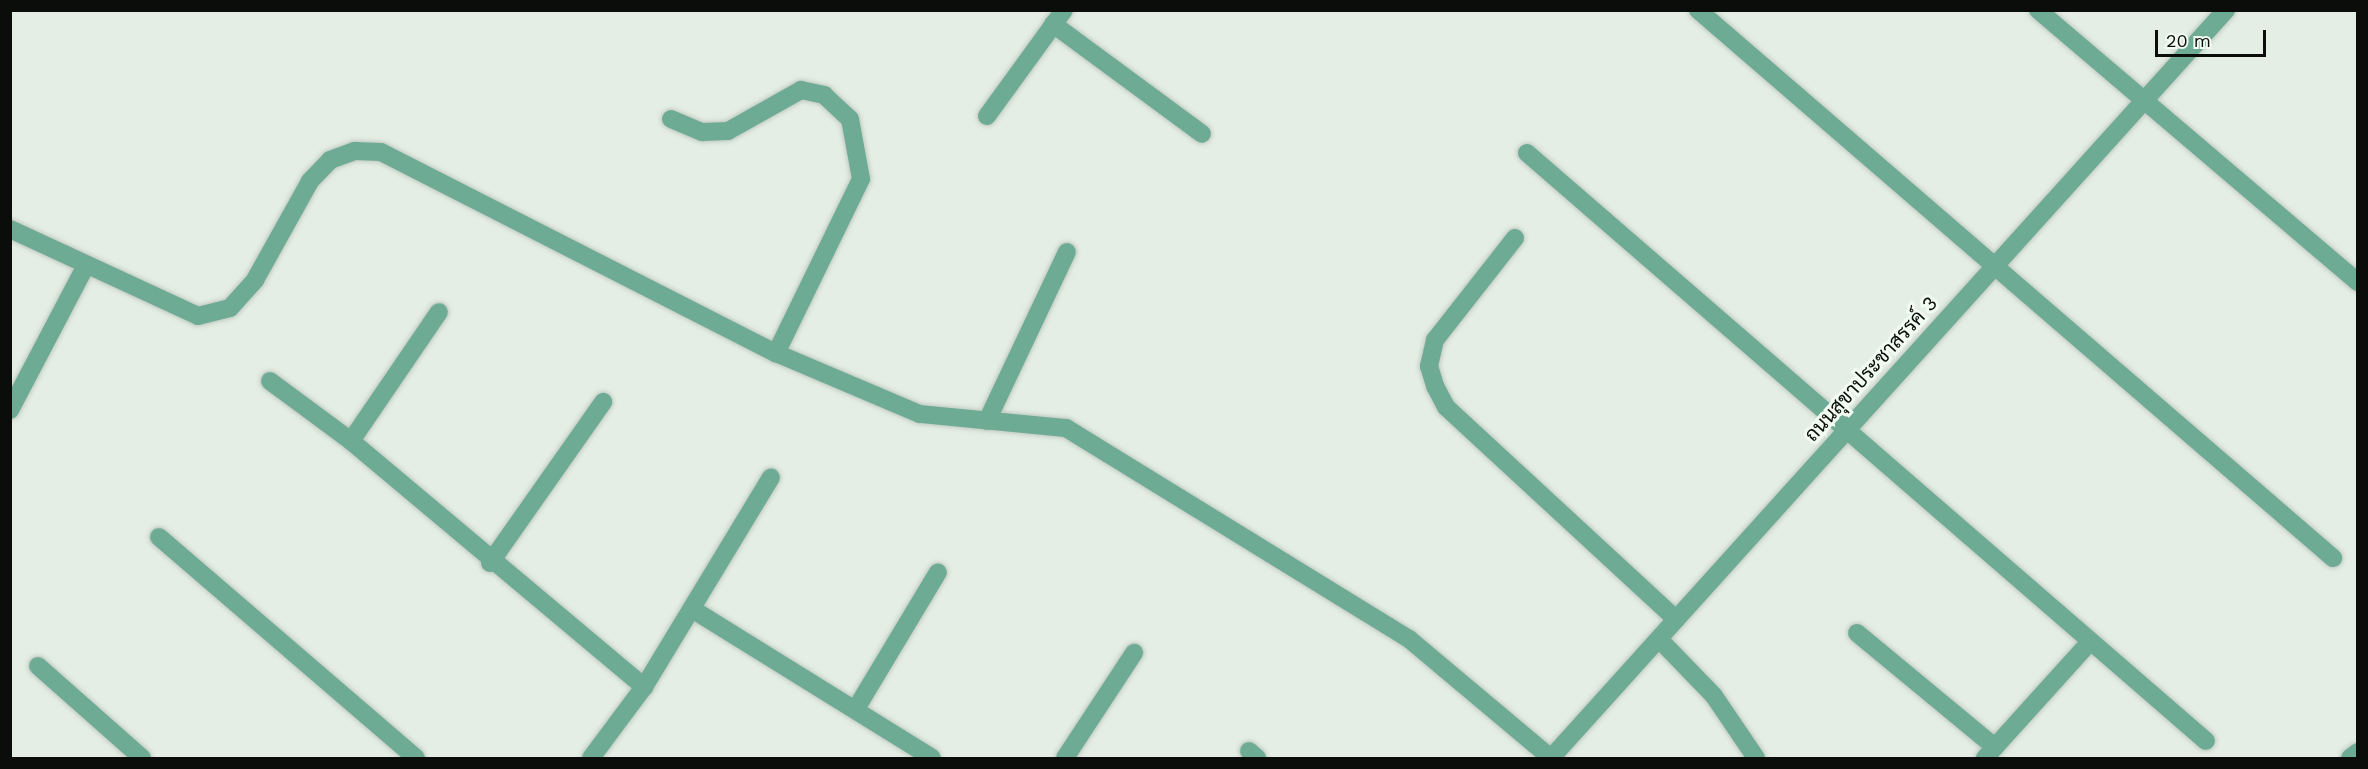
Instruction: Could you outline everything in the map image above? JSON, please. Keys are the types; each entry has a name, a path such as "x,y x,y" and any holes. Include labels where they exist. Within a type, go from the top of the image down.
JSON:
{"street":[{"path":"1698,10 2333,558"},
{"path":"2038,10 2358,282"},
{"name":"ถนนสุขาประชาสรรค์ 3","path":"1551,759 2226,10"},
{"path":"987,116 1058,17 1202,134"},
{"path":"671,119 702,132 728,131 801,90 824,94 849,118 861,179 776,353"},
{"path":"10,229 85,267 198,316 230,308 255,280 310,181 323,167 355,151 381,152 776,353 920,414 1066,428 1409,639 1551,759"},
{"path":"1527,153 2089,644 2206,741"},
{"path":"1515,238 1435,340 1429,366 1435,386 1446,407 1676,619"},
{"path":"987,421 1067,252"},
{"path":"10,410 85,267"},
{"path":"351,441 438,312"},
{"path":"270,381 351,441 490,563 644,687"},
{"path":"490,563 603,402"},
{"path":"591,759 644,687 771,477"},
{"path":"159,537 416,759"},
{"path":"857,707 938,572"},
{"path":"692,609 857,707 932,759"},
{"path":"1857,633 1990,753 2089,644"},
{"path":"1659,639 1714,696 1756,759"},
{"path":"1065,759 1134,653"},
{"path":"38,666 142,759"},
{"path":"2350,759 2358,752"}]}
